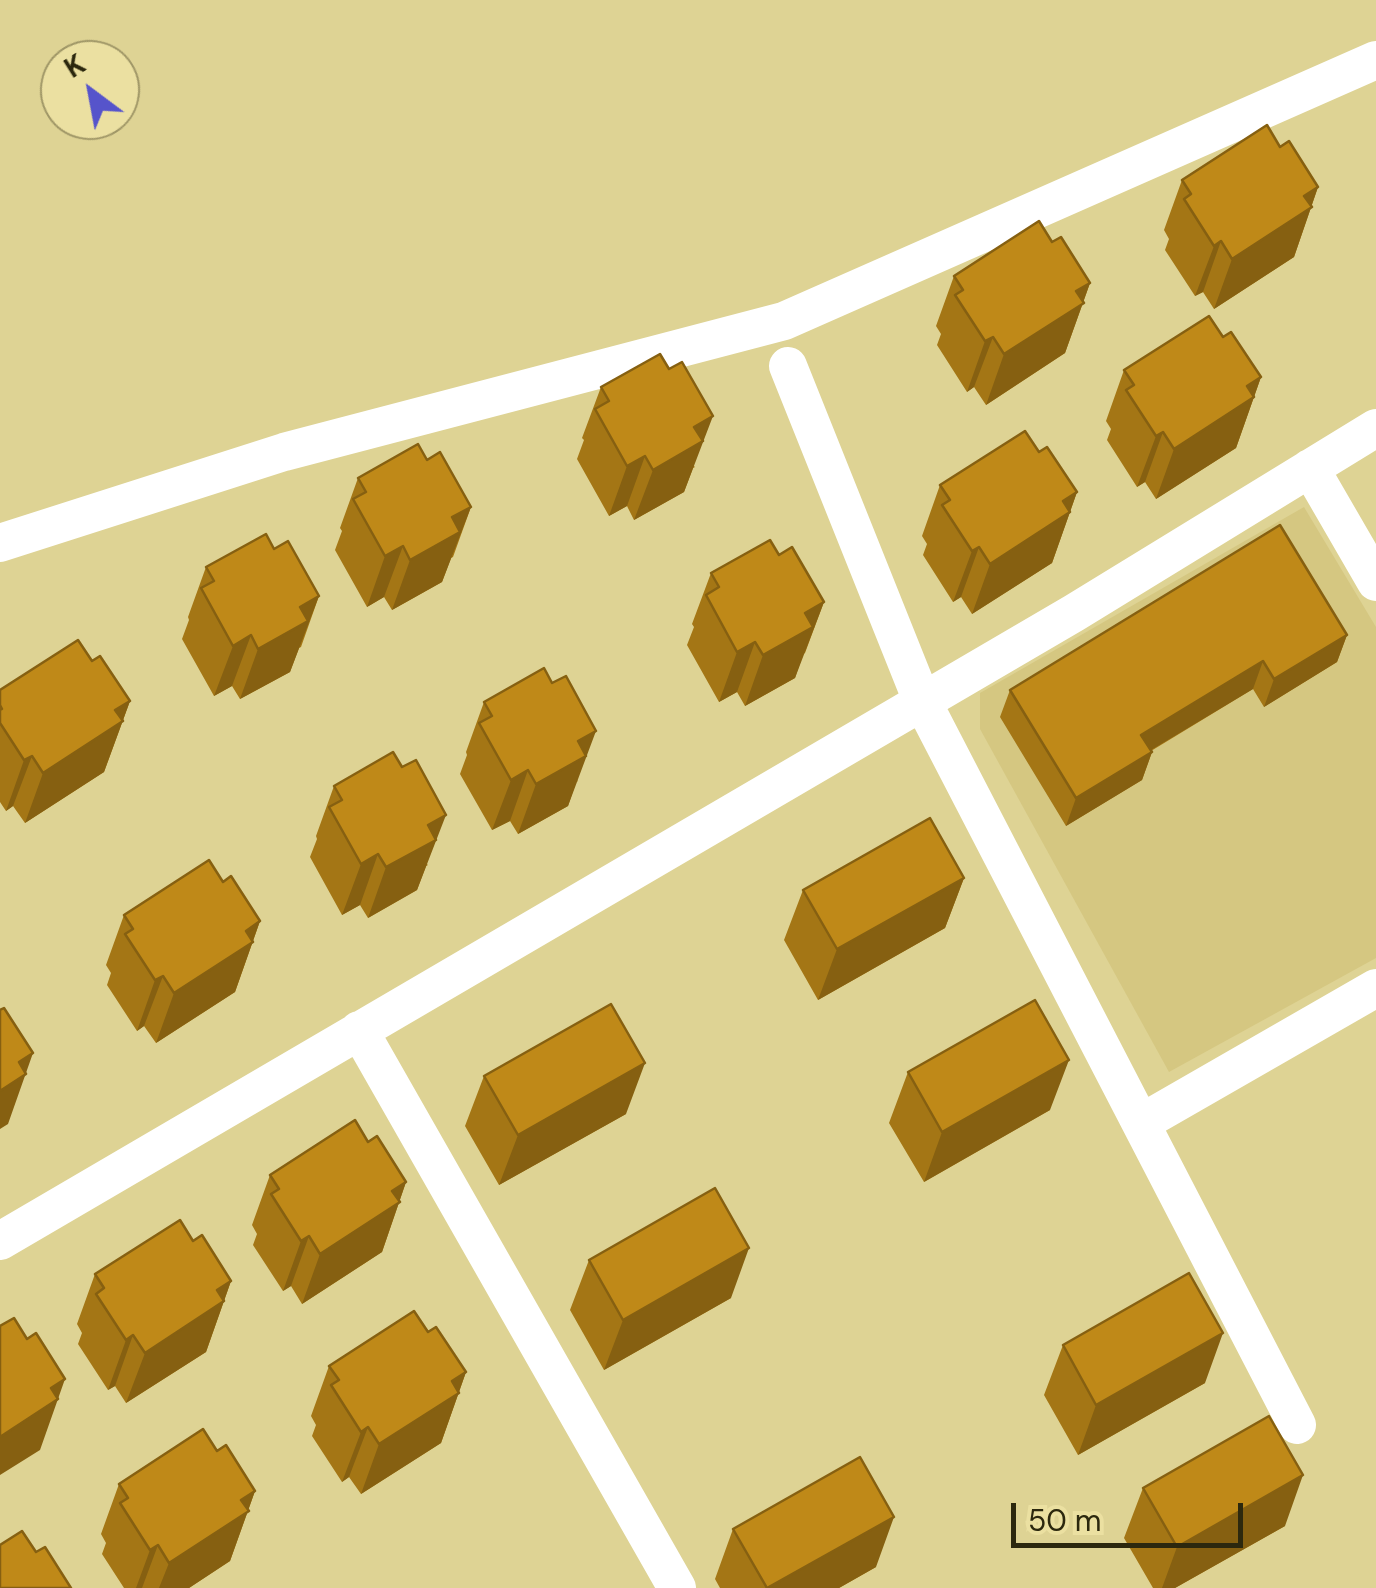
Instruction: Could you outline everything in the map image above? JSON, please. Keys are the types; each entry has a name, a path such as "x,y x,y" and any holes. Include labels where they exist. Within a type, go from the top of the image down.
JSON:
{"street":[{"path":"0,543 284,452 784,320 1376,60"},
{"path":"788,366 922,702 1297,1425"},
{"path":"0,1241 922,702 1376,428"},
{"path":"1310,468 1376,582"},
{"path":"1141,1124 1376,988"},
{"path":"359,1030 676,1588"}],"shaded area":[{"path":"1304,507 1376,627 1376,958 1169,1072 980,729 980,693"}],"building":[{"path":"1267,125 1280,147 1289,141 1318,187 1304,196 1312,207 1232,259 1221,241 1214,246 1184,199 1191,194 1182,180"},
{"path":"1039,221 1052,242 1061,237 1090,283 1076,291 1084,303 1004,354 993,337 985,341 955,295 963,290 954,276"},
{"path":"1209,316 1223,337 1231,332 1261,377 1247,386 1254,397 1174,449 1163,432 1156,436 1126,390 1134,385 1124,370"},
{"path":"660,354 669,369 682,362 713,416 694,427 703,441 653,470 645,456 627,466 595,409 609,401 601,387"},
{"path":"1025,431 1039,452 1047,447 1077,492 1063,501 1070,512 990,564 979,547 972,551 942,505 950,500 940,485"},
{"path":"418,444 427,460 440,452 471,507 452,517 460,532 410,560 403,546 385,556 353,499 366,492 358,478"},
{"path":"1280,525 1347,635 1274,679 1263,661 1141,735 1152,752 1076,798 1010,690"},
{"path":"266,534 274,549 288,541 319,596 300,607 308,621 258,649 251,635 233,646 201,588 214,581 206,567"},
{"path":"770,540 779,555 792,547 824,602 805,613 813,627 763,655 755,642 737,652 706,595 719,587 711,573"},
{"path":"78,640 92,661 100,656 130,701 115,710 123,721 43,773 32,756 24,760 0,723 0,690"},
{"path":"544,668 552,683 566,676 596,731 578,741 586,756 536,784 528,770 511,780 479,723 492,716 484,702"},
{"path":"393,752 402,767 416,760 446,815 428,825 436,840 386,867 378,854 361,864 329,807 342,800 334,786"},
{"path":"930,818 964,878 837,949 803,890"},
{"path":"209,860 223,882 231,876 260,921 246,931 253,942 174,993 163,976 155,980 125,934 133,929 124,915"},
{"path":"1035,1000 1069,1060 942,1132 908,1072"},
{"path":"611,1004 645,1063 518,1135 484,1076"},
{"path":"4,1008 33,1053 19,1062 26,1074 0,1091 0,1010"},
{"path":"355,1120 368,1142 377,1136 406,1182 392,1191 400,1202 320,1254 309,1236 301,1241 271,1194 279,1189 270,1175"},
{"path":"715,1188 749,1248 623,1320 589,1260"},
{"path":"180,1220 193,1241 202,1235 231,1281 217,1290 224,1301 145,1353 133,1335 126,1340 96,1294 104,1288 95,1274"},
{"path":"1189,1273 1223,1333 1096,1405 1063,1345"},
{"path":"414,1311 428,1332 436,1327 466,1372 452,1381 459,1393 379,1444 368,1427 361,1432 331,1385 339,1380 329,1366"},
{"path":"14,1318 27,1339 36,1333 65,1379 51,1388 58,1399 0,1437 0,1326"},
{"path":"1269,1416 1303,1475 1177,1547 1143,1488"},
{"path":"203,1429 217,1451 226,1445 255,1491 241,1500 249,1511 169,1563 158,1545 150,1550 120,1503 128,1498 119,1484"},
{"path":"860,1457 894,1517 767,1588 733,1529"},
{"path":"22,1531 36,1552 45,1547 71,1588 0,1588 0,1545"}]}
